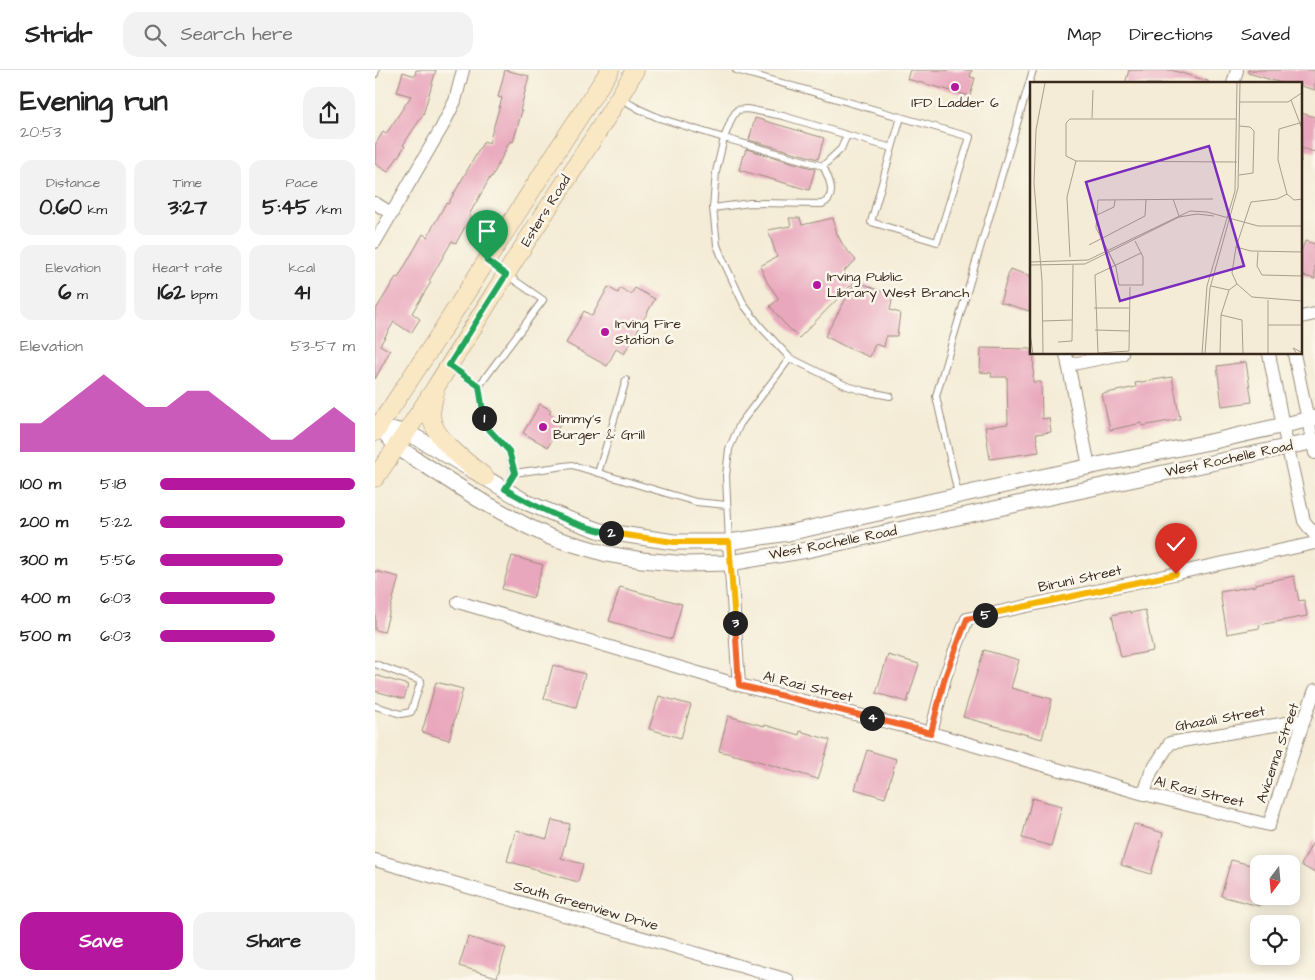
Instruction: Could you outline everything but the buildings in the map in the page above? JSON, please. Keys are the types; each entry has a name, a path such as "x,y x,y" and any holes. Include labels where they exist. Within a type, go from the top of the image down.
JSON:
{"main road":[{"name":"Esters Road","path":"376,427 487,261 610,70"},
{"name":"Esters Road","path":"375,478 402,440 620,97 635,70"},
{"path":"487,261 506,275"},
{"path":"436,386 431,409 432,422 440,436 458,455 485,477"}],"street":[{"path":"375,242 442,127 455,101 463,70"},
{"path":"375,204 392,214"},
{"path":"1089,466 1067,359 1111,355"},
{"path":"1269,355 1304,521 1315,535"},
{"path":"1294,355 1311,419 1314,445"},
{"name":"West Rochelle Road","path":"402,440 421,440 528,503 601,531 674,542 729,542 784,534 1311,419"},
{"name":"West Rochelle Road","path":"376,427 402,440 478,499 550,537 607,554 642,560 686,564 730,563 807,550 1287,446 1314,445"},
{"path":"729,542 739,685"},
{"name":"Biruni Street","path":"931,733 945,677 967,619 1315,543"},
{"name":"Al Razi Street","path":"458,602 739,685 931,733 1144,794 1269,825"},
{"name":"Avicenna Street","path":"1269,825 1315,690"},
{"name":"Ghazali Street","path":"1144,794 1151,772 1170,743 1304,720"},
{"name":"South Greenview Drive","path":"375,860 788,980"}],"lane":[{"path":"375,74 376,70"},
{"path":"735,70 901,117 970,137 937,242 871,222 901,117"},
{"path":"959,495 936,396 1033,70"},
{"path":"620,97 639,109 659,118 823,166"},
{"path":"890,396 847,386 790,358 759,326 744,305 717,245 713,208 716,172 724,138 737,110 747,109 783,116 892,148"},
{"path":"823,166 841,150 847,135"},
{"path":"713,208 750,203 822,204 828,201 831,191 823,166"},
{"path":"505,489 515,473 509,451 484,424 479,386 543,300 506,275"},
{"path":"729,542 726,476 729,449 739,424 790,358"},
{"path":"449,365 479,386"},
{"path":"598,473 626,380"},
{"path":"515,473 572,465 696,502 727,506"},
{"path":"375,664 421,681 411,712 401,714 375,706"}],"place":[{"name":"IFD Ladder 6","path":"955,87"},
{"name":"Irving Public Library West Branch","path":"817,285"},
{"name":"Irving Fire Station 6","path":"605,332"},
{"name":"Jimmy's Burger & Grill","path":"543,427"}],"route":[{"path":"487,261 506,275 449,365 479,386 484,424 509,451 515,473 505,489 528,503 601,531 674,542 729,542 739,685 931,733 945,677 967,619 1176,574"}]}
